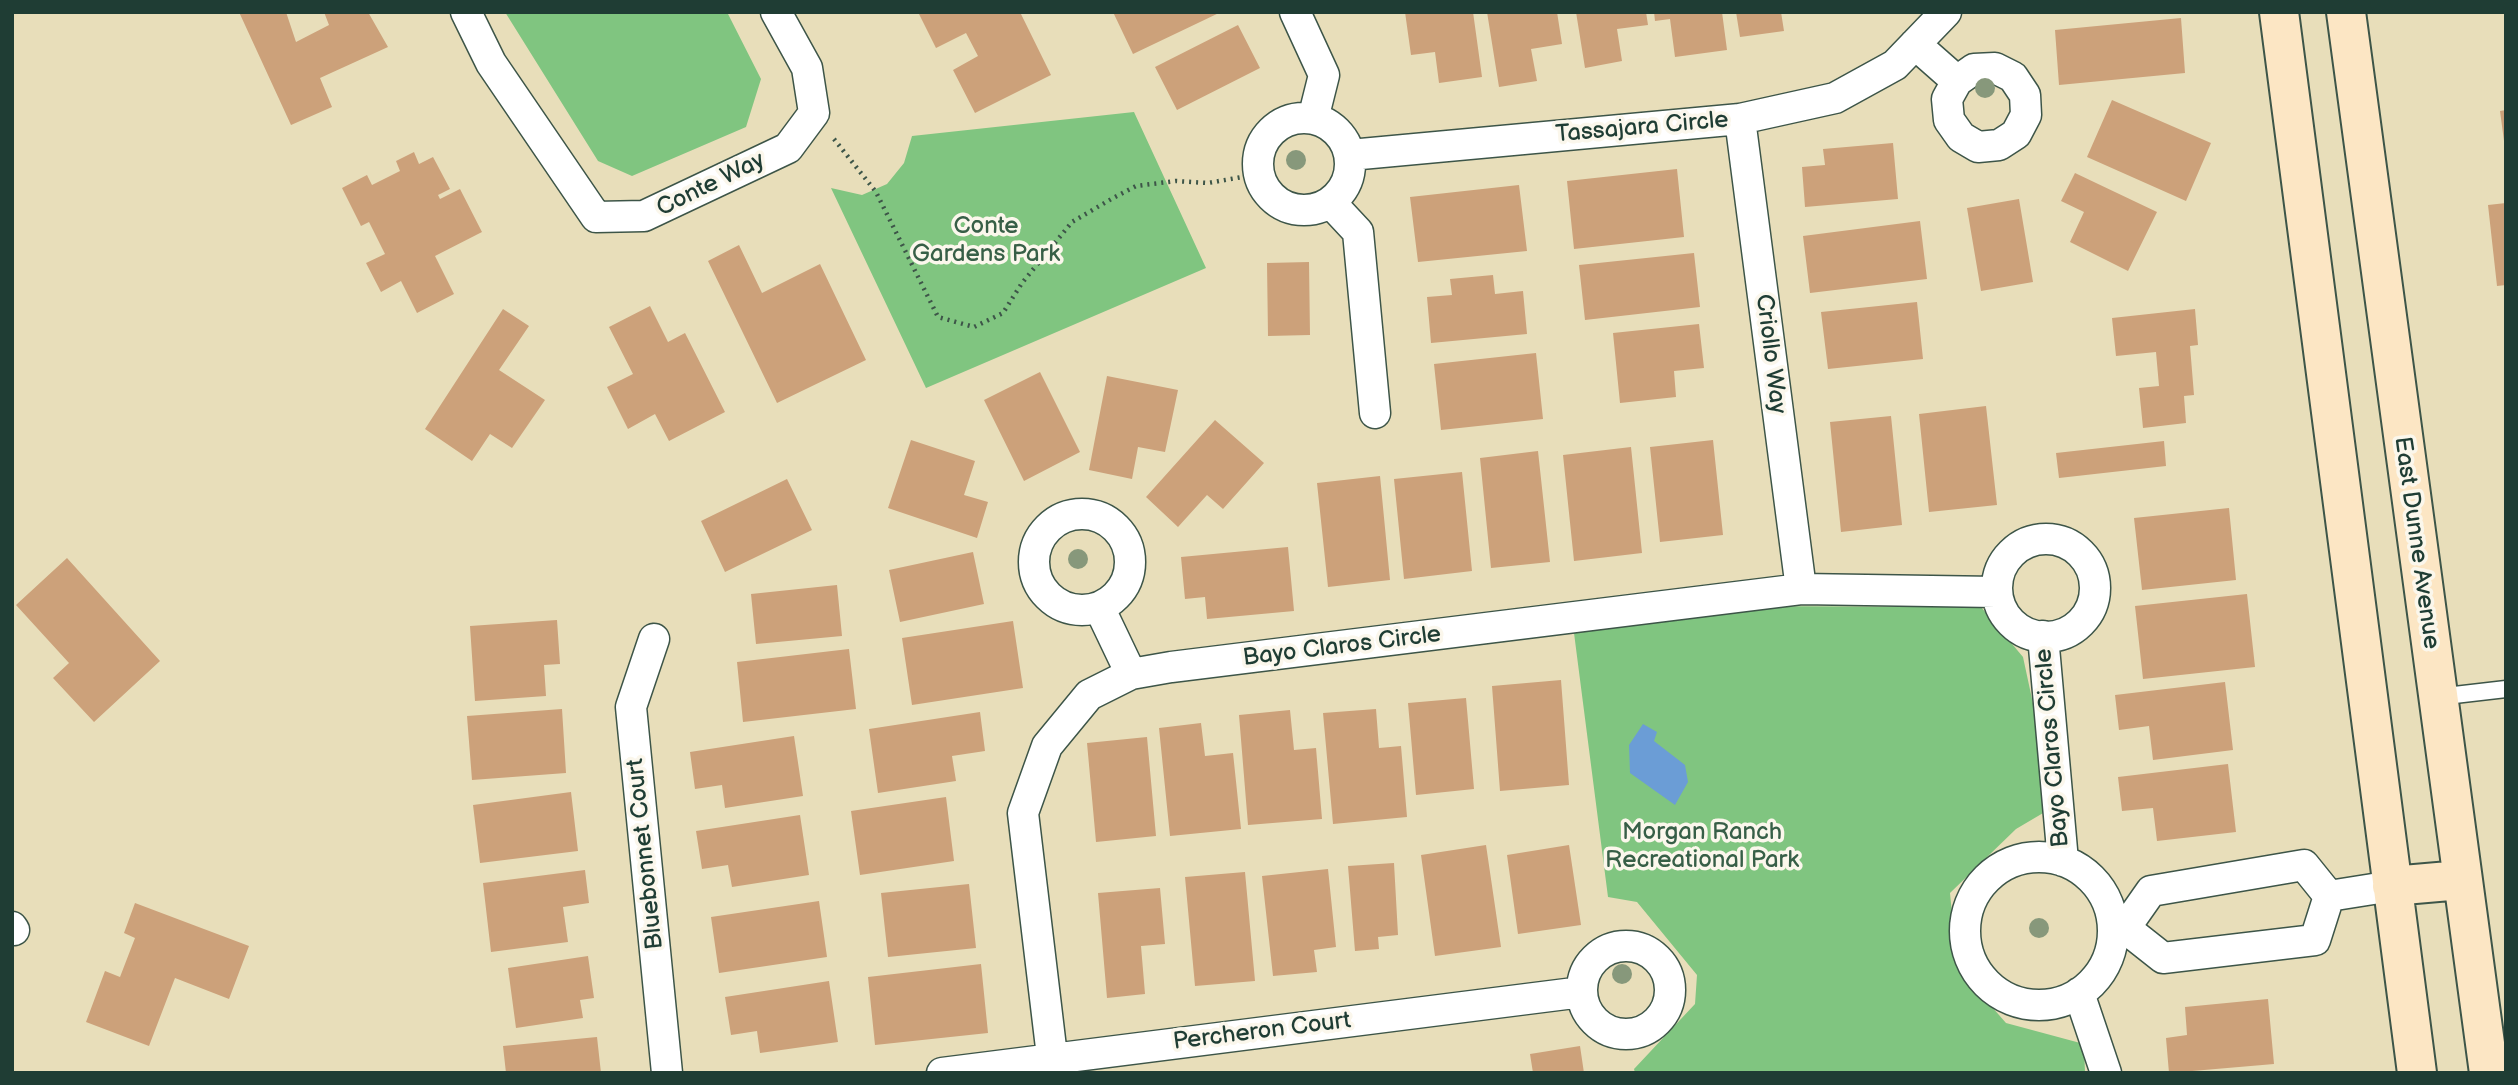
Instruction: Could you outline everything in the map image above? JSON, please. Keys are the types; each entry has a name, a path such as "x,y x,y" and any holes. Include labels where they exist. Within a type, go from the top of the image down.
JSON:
{"main road":[{"path":"2280,12 2417,1073"},
{"name":"East Dunne Avenue","path":"2346,12 2489,1073"},
{"path":"2392,886 2461,880"}],"street":[{"name":"Conte Way","path":"466,12 491,63 596,217 644,216 788,148 814,113"},
{"path":"776,12 807,68 814,113"},
{"path":"1295,12 1324,75 1313,119"},
{"name":"Tassajara Circle","path":"1350,155 1740,119 1835,98 1895,65 1946,12"},
{"path":"1915,44 1957,81"},
{"path":"1295,119 1313,119 1330,126 1343,138 1350,155 1350,172 1343,190 1330,202 1314,209 1296,210 1279,203 1266,191 1259,174 1262,147 1278,126 1295,119"},
{"name":"Criollo Way","path":"1740,119 1801,589"},
{"path":"1330,202 1358,232 1375,413"},
{"name":"Bayo Claros Circle","path":"2050,538 2064,541 2078,550 2089,562 2095,579 2095,595 2090,611 2080,625 2065,634 2043,636 2017,628 2007,618 1996,592 2003,564 2022,544 2050,538"},
{"name":"Bayo Claros Circle","path":"1053,1065 1023,813 1046,746 1088,695 1131,674 1801,589 1996,592"},
{"path":"1099,607 1131,674"},
{"name":"Bayo Claros Circle","path":"2043,636 2063,860"},
{"name":"Bluebonnet Court","path":"654,639 631,707 667,1073"},
{"path":"2329,896 2304,865 2151,891 2119,928 2109,957 2097,978 2079,993 2060,1002 2039,1005 2018,1002 1999,993 1983,979 1972,961 1966,940 1970,909 1985,881 2001,868 2020,859 2042,857 2063,860 2084,872 2100,888 2119,928 2163,958 2315,940 2329,896"},
{"path":"2329,896 2392,886"},
{"name":"Percheron Court","path":"942,1073 1053,1065 1582,992"},
{"path":"2079,993 2106,1073"}],"lane":[{"path":"2437,697 2506,689"}],"path":[{"path":"814,113 876,192 938,317 974,327 1003,313 1022,283 1072,222 1113,198 1136,186 1176,181 1208,183 1259,174"}],"green space":[{"path":"505,12 727,12 761,79 746,127 632,176 598,161"},
{"name":"Conte Gardens Park","path":"1134,112 1206,268 926,388 831,188 862,195 887,184 904,163 912,136"},
{"name":"Morgan Ranch Recreational Park","path":"1733,606 1981,607 2023,657 2055,806 2016,829 1950,893 1957,967 2006,1023 2084,1044 2085,1073 1635,1073 1634,1069 1695,1004 1697,975 1637,902 1608,897 1574,633"}],"water":[{"path":"1643,724 1657,732 1654,741 1685,765 1688,782 1675,805 1630,773 1629,745"}],"building":[{"path":"239,12 286,12 296,42 329,25 324,12 368,12 388,47 320,78 332,107 291,125"},
{"path":"918,12 1020,12 1051,75 975,113 953,70 978,56 966,33 936,48"},
{"path":"1113,12 1221,12 1133,54"},
{"path":"1405,12 1473,12 1482,77 1439,83 1435,52 1411,55"},
{"path":"1487,12 1557,12 1562,44 1531,49 1537,81 1499,87"},
{"path":"1576,12 1646,12 1648,25 1617,29 1622,61 1585,68"},
{"path":"1654,12 1722,12 1727,50 1675,57 1670,19 1655,21"},
{"path":"1736,12 1781,12 1784,31 1740,37"},
{"path":"2181,18 2185,73 2059,85 2055,30"},
{"path":"1238,25 1260,68 1177,110 1155,67"},
{"path":"2112,100 2211,143 2186,201 2087,157"},
{"path":"2506,110 2506,141 2504,141 2500,111"},
{"path":"1893,143 1898,199 1805,207 1802,167 1825,165 1823,149"},
{"path":"414,152 419,164 433,157 450,189 438,195 440,199 460,189 482,232 435,256 454,294 417,313 401,281 381,292 366,263 385,254 369,222 361,226 342,188 367,175 372,185 400,171 396,161"},
{"path":"1677,169 1684,237 1574,249 1567,181"},
{"path":"2075,173 2157,212 2128,271 2070,242 2084,212 2061,201"},
{"path":"1519,185 1527,251 1418,262 1410,197"},
{"path":"2019,199 2033,282 1981,291 1967,208"},
{"path":"2506,203 2506,285 2497,286 2488,205"},
{"path":"1920,221 1927,279 1810,293 1803,236"},
{"path":"739,245 762,293 820,264 866,360 777,403 708,261"},
{"path":"1694,253 1700,307 1585,320 1579,265"},
{"path":"1309,262 1310,335 1268,336 1267,263"},
{"path":"1493,275 1495,294 1523,291 1527,334 1431,343 1427,297 1452,295 1450,279"},
{"path":"1917,302 1923,359 1828,369 1821,312"},
{"path":"650,306 668,342 685,333 725,412 669,441 655,414 628,429 607,387 633,374 609,327"},
{"path":"503,309 529,326 499,370 545,400 512,448 490,434 472,461 425,429"},
{"path":"2195,309 2198,345 2190,346 2194,395 2184,396 2186,423 2143,428 2139,388 2159,386 2156,352 2116,356 2112,318"},
{"path":"1699,324 1704,368 1674,371 1676,397 1620,403 1613,333"},
{"path":"1536,353 1543,419 1441,430 1434,364"},
{"path":"1040,372 1080,452 1024,481 984,400"},
{"path":"1107,376 1178,390 1165,452 1138,447 1132,479 1089,470"},
{"path":"1986,406 1997,505 1929,512 1919,414"},
{"path":"1891,416 1902,525 1841,532 1830,422"},
{"path":"1215,420 1264,463 1223,509 1207,495 1178,527 1146,497"},
{"path":"911,440 975,461 964,495 988,502 977,538 888,508"},
{"path":"1713,440 1723,535 1660,542 1650,447"},
{"path":"2164,441 2166,466 2059,478 2056,453"},
{"path":"1631,447 1642,553 1574,561 1563,455"},
{"path":"1538,451 1550,562 1491,568 1480,458"},
{"path":"1462,472 1472,571 1404,579 1394,479"},
{"path":"1380,476 1390,580 1328,587 1317,483"},
{"path":"787,479 812,530 725,572 701,521"},
{"path":"2229,508 2236,580 2142,590 2134,518"},
{"path":"1288,547 1294,611 1207,619 1205,597 1185,599 1181,557"},
{"path":"973,552 984,604 900,622 889,570"},
{"path":"67,558 160,661 94,722 53,678 69,663 16,605"},
{"path":"837,585 842,636 756,644 751,594"},
{"path":"2247,594 2255,667 2143,679 2135,606"},
{"path":"557,620 560,664 544,665 546,696 475,701 470,626"},
{"path":"1013,621 1023,688 912,705 902,638"},
{"path":"849,649 856,709 743,722 737,662"},
{"path":"1561,680 1569,785 1500,791 1492,686"},
{"path":"2225,682 2233,750 2153,760 2149,726 2119,730 2115,695"},
{"path":"1466,698 1474,789 1416,795 1408,703"},
{"path":"562,709 566,773 472,780 467,716"},
{"path":"1376,709 1379,748 1401,746 1407,817 1333,824 1323,713"},
{"path":"1290,710 1294,750 1316,748 1322,819 1248,825 1239,715"},
{"path":"980,712 985,751 952,756 956,781 878,793 869,729"},
{"path":"1201,723 1205,756 1233,753 1241,829 1170,836 1159,728"},
{"path":"794,736 803,796 725,808 722,785 695,789 690,752"},
{"path":"1147,737 1156,836 1096,842 1087,743"},
{"path":"2228,764 2236,832 2157,841 2153,808 2122,811 2118,777"},
{"path":"571,792 578,851 480,863 473,805"},
{"path":"946,797 954,861 860,875 851,811"},
{"path":"800,815 809,875 732,887 728,865 702,869 696,831"},
{"path":"1486,845 1501,947 1435,956 1421,855"},
{"path":"1569,845 1581,925 1518,934 1507,855"},
{"path":"1394,863 1398,935 1378,937 1379,949 1355,951 1348,866"},
{"path":"1328,869 1336,947 1314,950 1317,972 1273,976 1262,876"},
{"path":"585,870 589,903 563,907 568,942 491,952 483,883"},
{"path":"1245,872 1255,981 1195,986 1185,877"},
{"path":"969,884 976,948 888,957 881,893"},
{"path":"1160,888 1165,944 1141,946 1145,994 1107,998 1098,893"},
{"path":"819,901 827,957 719,973 711,917"},
{"path":"135,903 249,946 229,999 175,978 149,1046 86,1022 105,971 120,977 135,938 124,933"},
{"path":"588,956 594,998 580,1000 583,1018 516,1028 508,968"},
{"path":"981,964 988,1033 875,1045 868,977"},
{"path":"829,981 838,1042 760,1053 757,1031 731,1035 725,997"},
{"path":"2268,999 2274,1064 2169,1073 2166,1038 2187,1035 2185,1007"},
{"path":"597,1037 601,1073 506,1073 503,1046"},
{"path":"1580,1046 1584,1073 1533,1073 1530,1054"}]}
